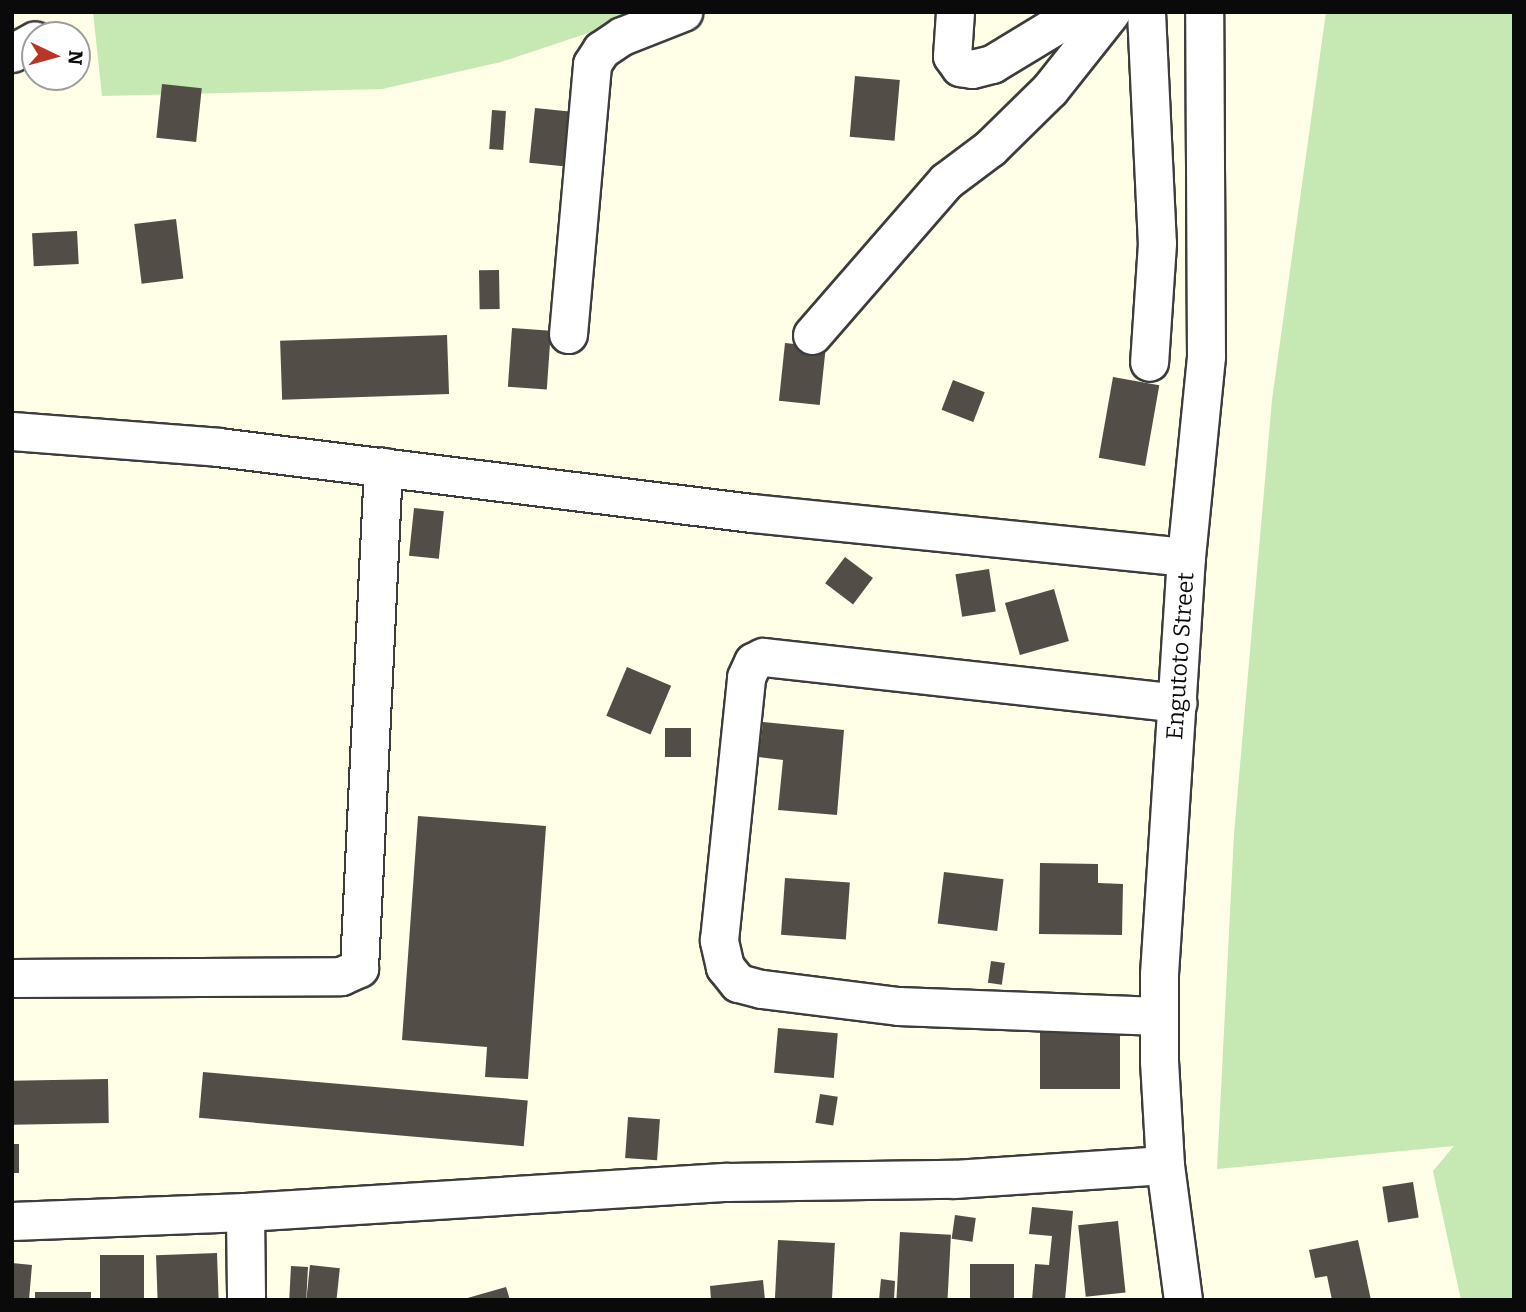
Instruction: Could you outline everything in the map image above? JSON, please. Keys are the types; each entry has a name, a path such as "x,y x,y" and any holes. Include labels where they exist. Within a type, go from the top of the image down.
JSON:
{"street":[{"path":"568,334 592,64 601,50 622,36 683,12"},
{"path":"955,12 952,57 960,67 972,69 992,64 1079,12"},
{"path":"812,335 922,205 1050,89 1111,12"},
{"path":"1146,12 1157,243 1149,362"},
{"name":"Engutoto Street","path":"1183,1300 1165,1165 1159,1016 1186,557 1206,356 1204,12"},
{"path":"12,431 218,447 751,513 1186,557"},
{"path":"12,978 341,976 359,968 383,467"},
{"path":"1159,1016 898,1006 761,989 738,983 724,967 719,940 746,677 753,662 763,657 1177,703"},
{"path":"12,1221 245,1212 727,1182 954,1179 1165,1165"},
{"path":"245,1212 246,1300"}],"green space":[{"path":"93,12 651,12 501,62 382,89 102,96"},
{"path":"1326,12 1514,12 1514,1300 1461,1300 1433,1171 1454,1146 1217,1169 1234,834 1272,400"}],"building":[{"path":"855,76 900,80 895,141 850,137"},
{"path":"162,84 202,88 196,142 156,138"},
{"path":"535,108 572,112 566,167 529,163"},
{"path":"492,110 506,111 503,150 489,149"},
{"path":"176,219 183,279 142,284 134,224"},
{"path":"77,231 79,264 34,266 32,233"},
{"path":"479,270 499,270 500,309 480,309"},
{"path":"512,328 551,331 547,390 508,387"},
{"path":"447,335 449,394 282,400 280,341"},
{"path":"785,343 826,347 820,405 779,401"},
{"path":"1113,377 1159,385 1145,466 1099,458"},
{"path":"953,380 985,392 973,422 942,410"},
{"path":"414,508 444,511 439,559 409,556"},
{"path":"845,557 873,578 853,604 825,583"},
{"path":"989,569 996,611 962,617 955,574"},
{"path":"1054,589 1069,641 1020,655 1005,603"},
{"path":"627,667 671,686 650,735 606,716"},
{"path":"763,722 844,730 837,815 778,810 783,760 759,757"},
{"path":"665,728 691,728 691,757 665,757"},
{"path":"418,816 546,826 528,1079 485,1077 487,1047 402,1040"},
{"path":"1040,863 1098,864 1098,883 1123,884 1122,935 1039,934"},
{"path":"944,872 1004,879 997,931 938,924"},
{"path":"785,878 850,883 846,939 781,935"},
{"path":"991,961 1005,963 1002,985 988,983"},
{"path":"778,1028 838,1033 834,1078 774,1073"},
{"path":"1040,1029 1120,1029 1120,1089 1040,1089"},
{"path":"203,1072 528,1100 524,1146 199,1118"},
{"path":"108,1079 109,1123 13,1125 12,1081"},
{"path":"820,1094 838,1097 833,1125 815,1123"},
{"path":"628,1117 660,1119 657,1160 625,1158"},
{"path":"12,1144 19,1144 19,1173 12,1173"},
{"path":"1413,1182 1419,1218 1388,1222 1382,1187"},
{"path":"1032,1207 1073,1211 1065,1300 1032,1300 1035,1264 1049,1265 1052,1236 1029,1234"},
{"path":"955,1215 976,1218 972,1242 952,1239"},
{"path":"1118,1221 1126,1293 1086,1297 1078,1225"},
{"path":"900,1232 951,1235 948,1300 896,1300"},
{"path":"778,1240 835,1243 832,1300 775,1300"},
{"path":"1358,1240 1371,1300 1332,1300 1327,1276 1315,1278 1309,1250"},
{"path":"217,1253 219,1300 158,1300 156,1255"},
{"path":"100,1255 144,1255 144,1300 100,1300"},
{"path":"12,1263 32,1265 29,1300 12,1300"},
{"path":"970,1264 1014,1264 1014,1300 970,1300"},
{"path":"310,1265 340,1268 336,1300 306,1300"},
{"path":"291,1266 308,1267 306,1300 289,1300"},
{"path":"881,1279 895,1281 894,1300 879,1300"},
{"path":"763,1280 765,1300 711,1300 710,1286"},
{"path":"506,1287 510,1300 464,1300 464,1299"},
{"path":"35,1292 91,1292 91,1300 35,1300"}]}
